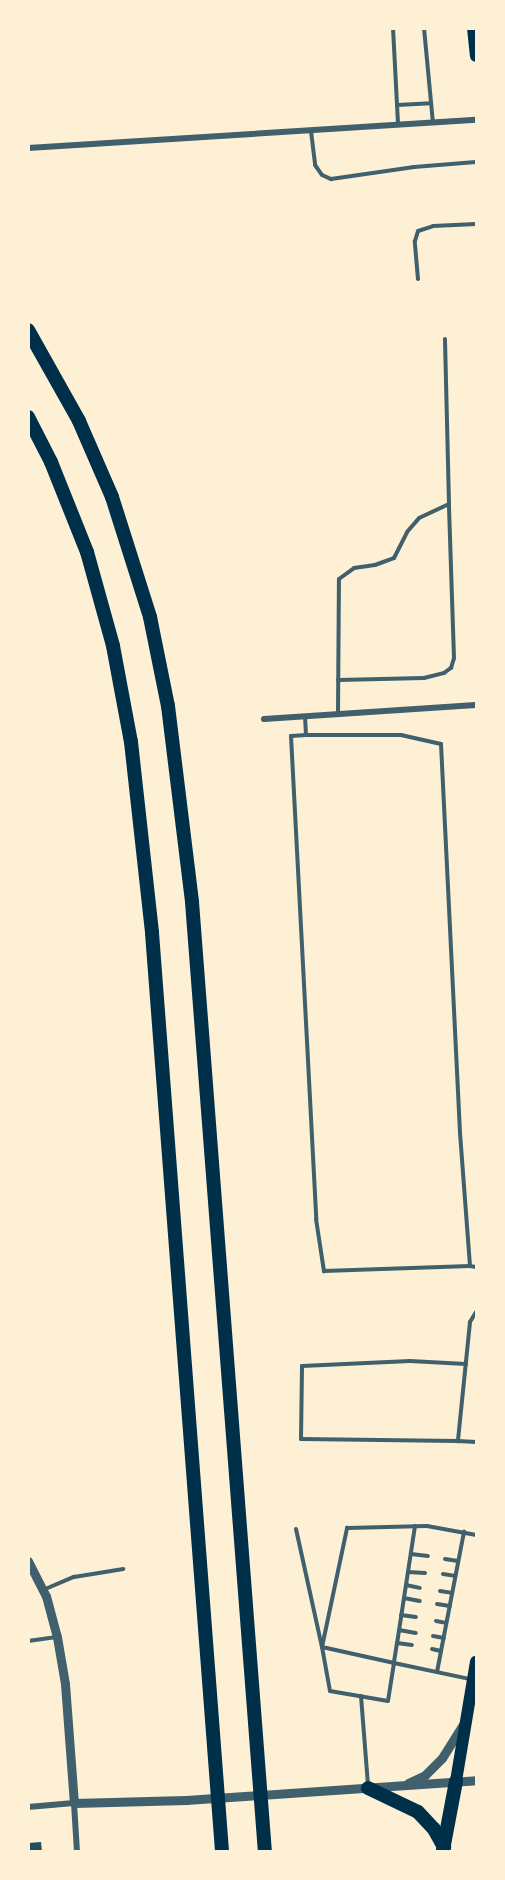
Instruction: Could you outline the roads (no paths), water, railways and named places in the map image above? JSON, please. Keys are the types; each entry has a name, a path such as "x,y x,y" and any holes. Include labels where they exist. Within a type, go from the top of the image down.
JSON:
{"highway":[{"path":"28,330 79,421 112,497 150,617 170,717 192,902 265,1849"},
{"path":"28,417 51,462 87,552 113,646 131,742 152,933 222,1851"},
{"path":"444,1849 456,1781"},
{"path":"368,1788 418,1812 434,1829 444,1849"}],"main road":[{"path":"473,28 477,56"},
{"path":"456,1781 477,1662"}],"street":[{"path":"28,148 477,120"},
{"path":"264,719 477,705"},
{"path":"28,1562 43,1590 57,1637 65,1684 77,1851"},
{"path":"404,1785 424,1775 442,1758 467,1719"},
{"path":"28,1807 74,1803 186,1800 477,1780"}],"lane":[{"path":"393,28 398,125"},
{"path":"424,28 433,123"},
{"path":"397,105 431,103"},
{"path":"311,130 315,165 322,175 331,179 414,167 477,162"},
{"path":"418,279 415,241 417,231 433,226 477,224"},
{"path":"338,680 424,678 444,674 451,668 454,658 445,339"},
{"path":"338,714 339,579 354,568 375,565 394,558 407,532 419,518 450,504"},
{"path":"305,716 306,735"},
{"path":"470,1266 460,1133 441,744 401,735 291,735 316,1219 324,1271 477,1267"},
{"path":"458,1441 470,1322 477,1312"},
{"path":"466,1364 410,1361 302,1366 302,1439 477,1442"},
{"path":"296,1529 330,1691 388,1701 415,1526"},
{"path":"322,1647 347,1528 415,1526 477,1534"},
{"path":"437,1672 464,1532"},
{"path":"411,1554 428,1556"},
{"path":"445,1559 458,1561"},
{"path":"43,1590 74,1577 123,1569"},
{"path":"408,1572 425,1573"},
{"path":"443,1574 455,1576"},
{"path":"406,1585 420,1587"},
{"path":"440,1591 452,1593"},
{"path":"404,1598 420,1601"},
{"path":"437,1604 450,1606"},
{"path":"401,1615 416,1617"},
{"path":"436,1621 446,1623"},
{"path":"399,1630 416,1633"},
{"path":"433,1636 444,1638"},
{"path":"28,1641 57,1637"},
{"path":"397,1643 412,1646"},
{"path":"322,1647 474,1680"},
{"path":"432,1649 441,1651"},
{"path":"361,1696 368,1788"}]}
